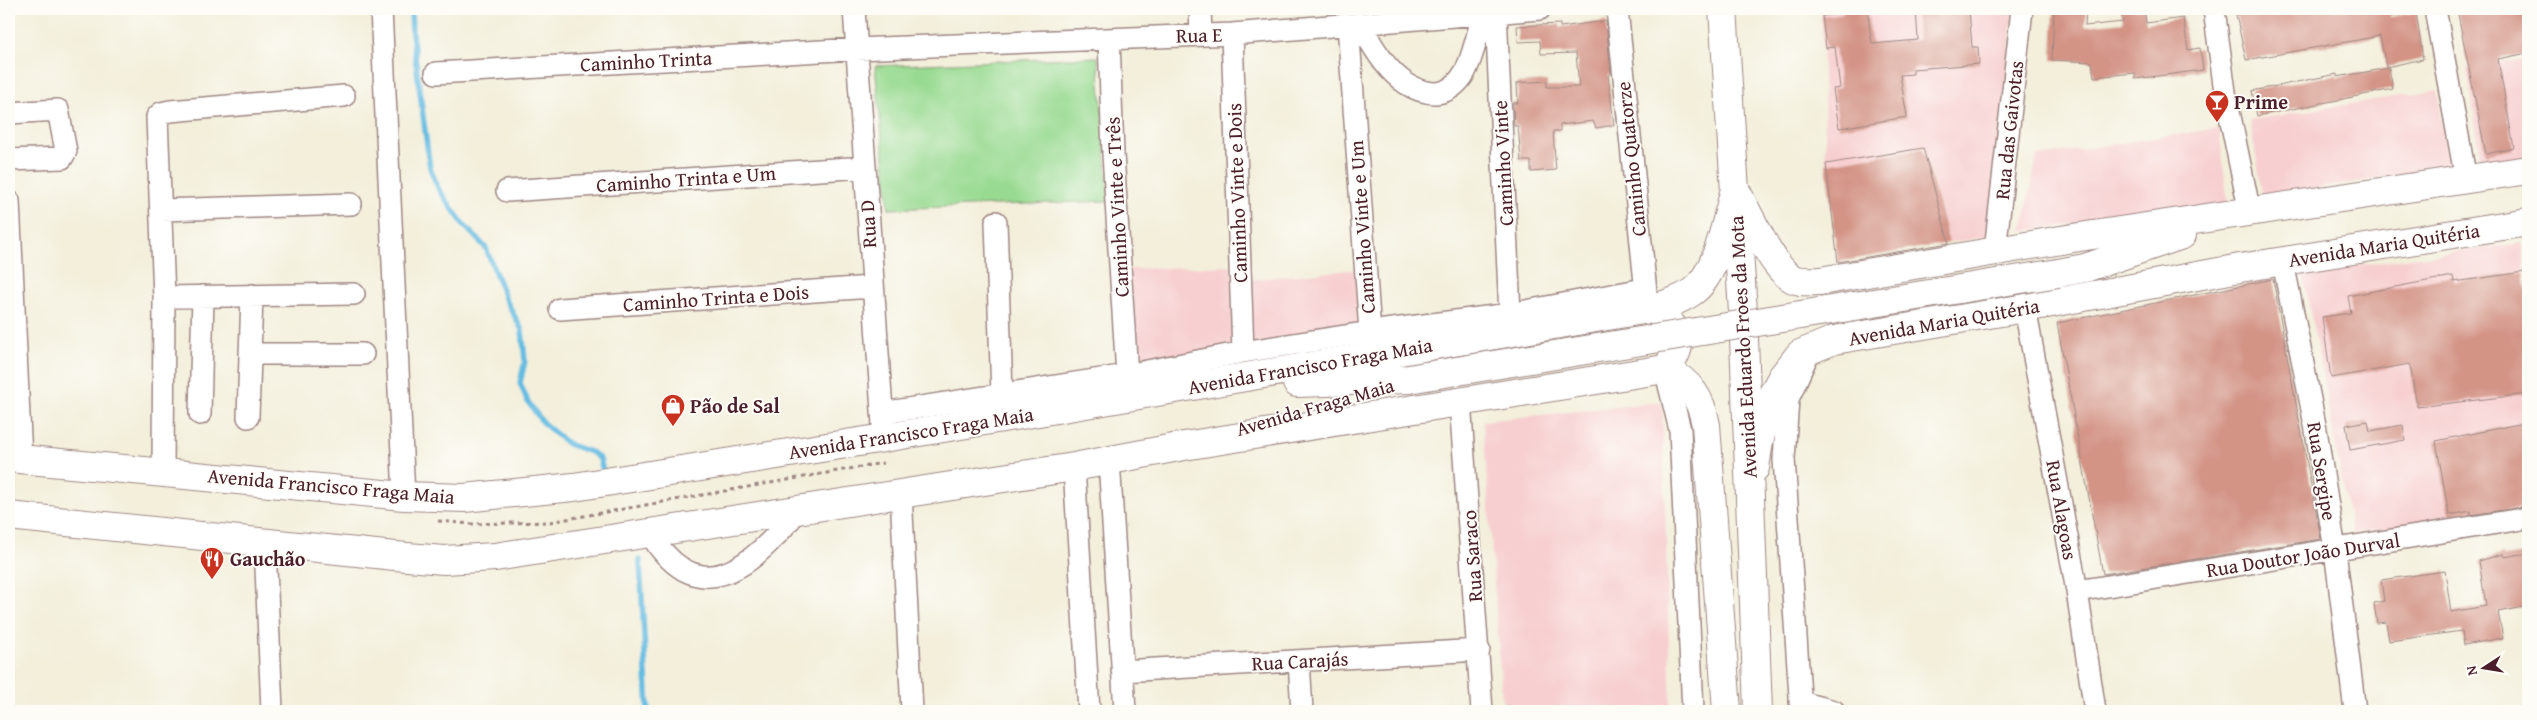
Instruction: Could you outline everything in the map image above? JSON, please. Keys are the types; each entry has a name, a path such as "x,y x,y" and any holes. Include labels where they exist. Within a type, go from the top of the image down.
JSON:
{"main road":[{"name":"Avenida Eduardo Froes da Mota","path":"1723,9 1735,189 1751,496 1757,698 1764,711"},
{"path":"1735,189 1778,266 1790,278 1802,281 1820,281 1995,251 2528,170"},
{"name":"Avenida Francisco Fraga Maia","path":"15,458 404,496 464,498 574,487 883,426 1190,386 1646,299 1676,301 1694,291 1706,277 1716,255 1735,189"},
{"path":"1418,378 2085,268 2250,212"},
{"name":"Avenida Maria Quitéria","path":"1751,496 1758,442 1771,397 1792,362 1800,354 1823,344 2240,268 2528,223"},
{"name":"Avenida Maria Quitéria","path":"2085,268 2240,268"},
{"path":"1820,281 1802,307 1806,323 1823,344"},
{"path":"9,516 265,544 444,560 494,557 1074,467 1184,446 1665,369 1674,360 1678,350 1677,338 1674,328 1646,299"},
{"name":"Avenida Eduardo Froes da Mota","path":"1665,369 1679,376 1695,392 1702,407 1706,425 1727,711"},
{"name":"Avenida Fraga Maia","path":"1190,386 1418,378"},
{"name":"Avenida Fraga Maia","path":"1184,446 1418,378"}],"street":[{"path":"381,9 404,496"},
{"name":"Rua D","path":"854,9 883,426"},
{"path":"1200,9 1200,34"},
{"name":"Rua E","path":"856,49 1232,34 1354,24 1438,13 1540,9"},
{"name":"Caminho Quatorze","path":"1617,9 1646,299"},
{"name":"Rua das Gaivotas","path":"1995,251 2022,9"},
{"path":"2214,9 2225,92 2250,212"},
{"path":"2435,9 2466,180"},
{"path":"1354,24 1406,85 1424,92 1439,93 1454,86 1464,73 1490,12"},
{"name":"Caminho Vinte","path":"1490,12 1510,314"},
{"name":"Caminho Vinte e Um","path":"1354,24 1370,332 1646,299"},
{"name":"Caminho Vinte e Dois","path":"1232,34 1243,352"},
{"name":"Caminho Vinte e Três","path":"1109,38 1112,154 1127,374"},
{"name":"Caminho Trinta","path":"436,73 856,49"},
{"path":"163,472 164,297 162,210 156,120 161,112 344,96"},
{"path":"9,112 58,110 66,151 62,158 9,160"},
{"name":"Caminho Trinta e Um","path":"507,191 865,167"},
{"path":"9,201 15,458"},
{"path":"162,210 351,204"},
{"path":"996,222 1002,394"},
{"name":"Rua Sergipe","path":"2283,262 2316,430 2335,550 2355,711"},
{"name":"Caminho Trinta e Dois","path":"560,309 872,287"},
{"path":"164,297 354,294"},
{"path":"248,417 252,295"},
{"path":"200,414 203,296"},
{"name":"Rua Alagoas","path":"2025,308 2077,591 2095,711"},
{"path":"883,426 1002,394 1370,332"},
{"path":"1823,344 1796,378 1788,399 1784,459 1800,707 1834,711"},
{"path":"250,354 363,354"},
{"path":"1665,369 1680,430 1693,711"},
{"name":"Rua Saraco","path":"1460,401 1482,711"},
{"path":"1109,460 1125,711"},
{"path":"1074,467 1089,711"},
{"path":"901,493 912,711"},
{"path":"649,532 666,555 681,567 696,575 718,575 738,569 757,555 799,509"},
{"name":"Rua Doutor João Durval","path":"2077,591 2528,518"},
{"path":"265,544 272,711"},
{"name":"Rua Carajás","path":"1122,671 1478,650"},
{"path":"1299,661 1302,711"}],"shaded area":[{"path":"1821,9 2013,9 1991,236 1949,243 1924,147 1826,164"},
{"path":"2528,58 2528,161 2482,168 2467,69"},
{"path":"2437,90 2449,167 2263,197 2250,120"},
{"name":"Prime","path":"2219,128 2228,205 2022,231 2037,156"},
{"path":"2521,243 2528,296 2528,508 2352,534 2303,273"},
{"path":"1232,266 1234,347 1133,367 1128,269"},
{"path":"1360,269 1363,327 1248,345 1247,280"},
{"path":"1662,402 1671,711 1503,711 1483,421"}],"green space":[{"path":"1098,57 1109,201 889,209 875,66"}],"building":[{"path":"1844,9 1867,9 1872,44 1918,40 1916,9 1969,9 1972,47 1978,47 1979,64 1913,69 1913,74 1900,75 1907,117 1839,128 1833,89 1840,88 1835,47 1826,48 1822,16 1844,13"},
{"path":"2054,9 2086,9 2085,26 2123,22 2121,9 2144,9 2146,23 2183,18 2188,50 2200,48 2203,70 2135,79 2135,73 2094,77 2092,62 2052,60"},
{"path":"2244,9 2389,9 2390,17 2416,12 2423,59 2386,67 2380,36 2246,60 2236,15 2244,12"},
{"path":"2457,9 2528,9 2528,53 2498,59 2514,148 2486,154"},
{"path":"1606,21 1611,74 1608,75 1614,125 1596,128 1593,121 1560,125 1560,131 1553,131 1556,170 1531,172 1531,161 1521,161 1518,126 1514,126 1513,103 1518,103 1517,83 1547,81 1547,87 1579,87 1576,53 1541,54 1540,41 1518,42 1517,26 1560,24 1560,27"},
{"path":"2389,68 2393,89 2257,116 2252,91 2337,74 2337,77"},
{"path":"1923,148 1949,243 1838,262 1826,164"},
{"path":"2524,272 2528,300 2528,394 2417,407 2410,364 2331,378 2322,317 2351,313 2348,296 2453,276 2454,282"},
{"path":"2273,279 2321,539 2103,574 2057,323"},
{"path":"2368,421 2370,431 2403,425 2405,440 2350,450 2346,425"},
{"path":"2528,422 2528,506 2471,515 2471,511 2449,515 2436,441"},
{"path":"2528,553 2528,606 2498,612 2503,638 2464,645 2462,631 2389,641 2386,622 2377,623 2374,603 2384,601 2381,580 2445,571 2451,612 2486,606 2479,561 2503,554 2504,557"}],"waterway":[{"path":"411,9 412,33 430,168 439,190 464,225 486,248 505,298 522,330 525,361 520,383 528,402 543,423 568,444 593,453 600,459 603,471"},
{"path":"640,560 648,711"}],"place":[{"name":"Prime","path":"2217,123"},
{"name":"Pão de Sal","path":"673,427"},
{"name":"Gauchão","path":"212,580"}]}
